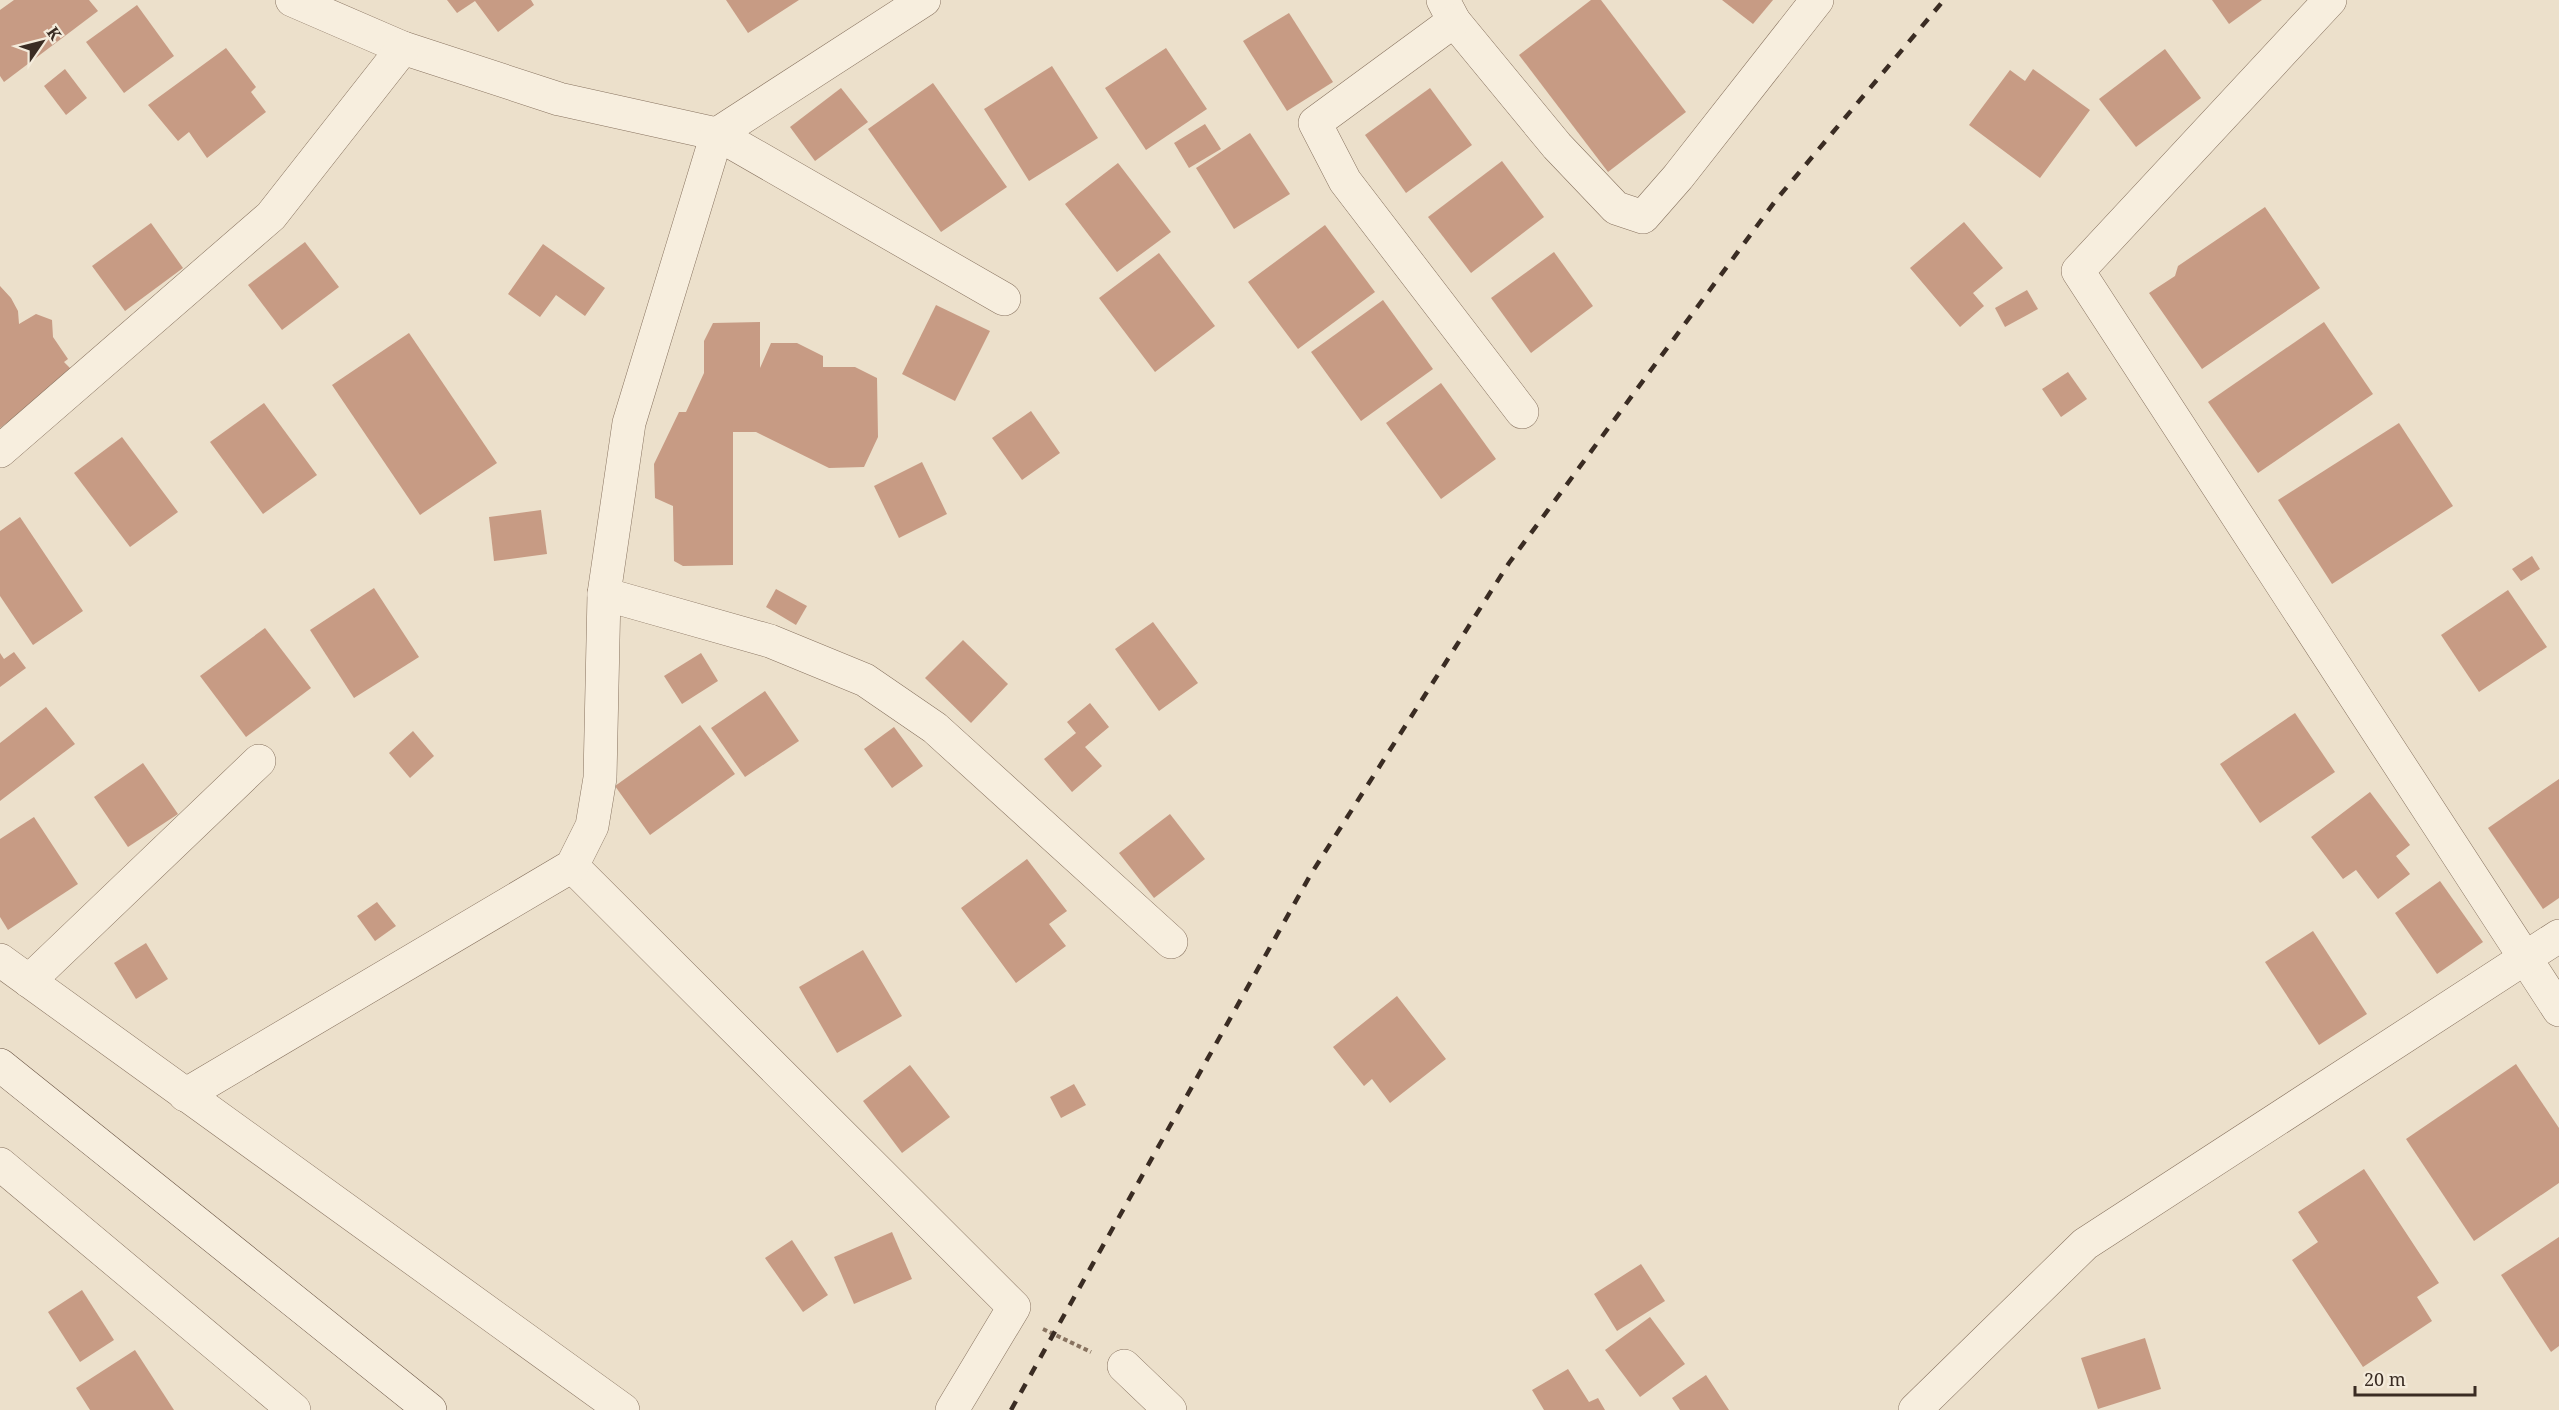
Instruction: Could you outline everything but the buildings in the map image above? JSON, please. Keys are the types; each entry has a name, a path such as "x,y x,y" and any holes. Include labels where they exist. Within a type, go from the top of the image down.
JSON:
{"street":[{"path":"292,0 348,10 403,48 559,99 717,134 1004,299"},
{"path":"184,1095 572,866 592,826 600,778 604,594 629,423 717,134 924,0"},
{"path":"1522,412 1345,181 1315,123 1449,10 1557,146 1616,208 1643,217 1678,177 1817,0"},
{"path":"2330,0 2078,271 2559,1010"},
{"path":"0,451 271,216 403,48"},
{"path":"604,594 770,641 865,680 935,729 1171,942"},
{"path":"28,981 259,761"},
{"path":"572,866 1014,1307 952,1410"},
{"path":"1915,1410 2085,1244 2559,936"},
{"path":"0,960 623,1410"},
{"path":"0,1065 430,1410"},
{"path":"0,1164 294,1410"},
{"path":"1124,1366 1170,1410"}],"path":[{"path":"1014,1307 1051,1335 1124,1366"}],"railway":[{"path":"1011,1410 1311,874 1509,563 1776,200 1944,0"}]}
